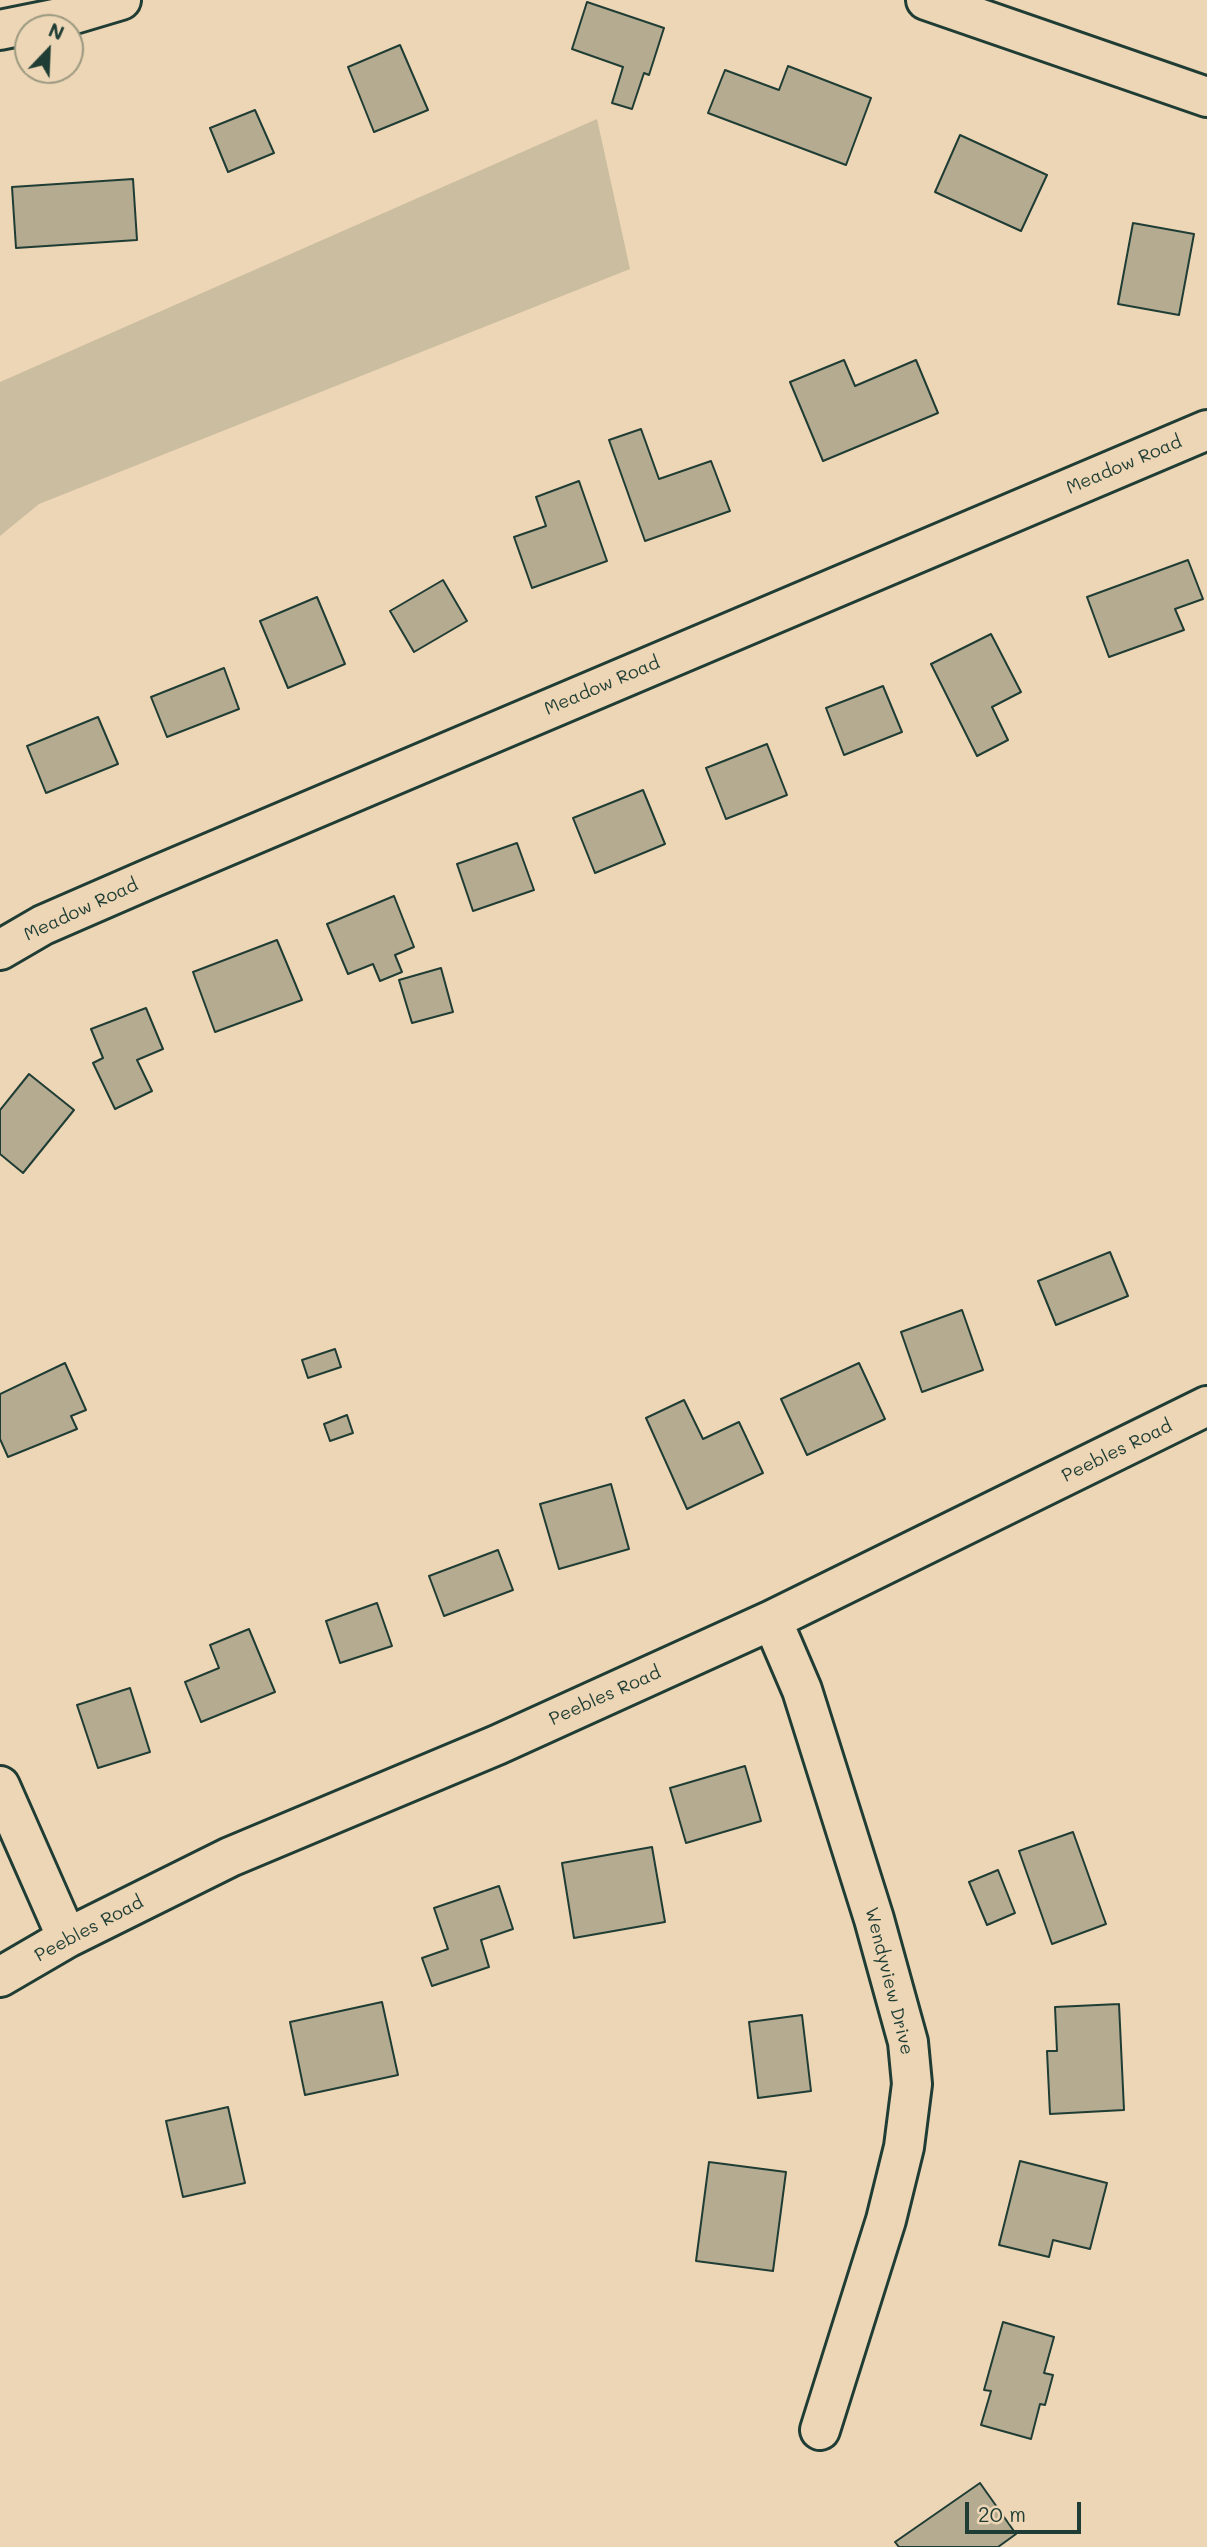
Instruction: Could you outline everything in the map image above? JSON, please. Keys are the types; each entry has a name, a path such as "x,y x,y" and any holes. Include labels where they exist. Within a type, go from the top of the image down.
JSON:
{"street":[{"path":"0,30 64,17 121,0"},
{"path":"926,0 1207,97"},
{"name":"Meadow Road","path":"0,950 43,925 151,878 1207,430"},
{"name":"Peebles Road","path":"0,1977 66,1938 230,1857 496,1745 772,1620 1207,1406"},
{"name":"Wendyview Drive","path":"772,1620 802,1690 874,1919 908,2042 912,2084 904,2147 886,2220 820,2430"},
{"path":"0,1786 66,1938"}],"shaded area":[{"path":"597,119 630,269 39,504 0,536 0,382"}],"building":[{"path":"587,2 664,28 649,75 644,73 632,109 612,103 623,67 572,49"},
{"path":"400,45 428,110 374,132 348,67"},
{"path":"788,66 871,98 846,165 708,113 725,70 779,90"},
{"path":"255,110 274,153 228,172 210,128"},
{"path":"960,135 1047,175 1021,231 935,192"},
{"path":"133,179 137,240 16,248 12,187"},
{"path":"1133,223 1194,234 1179,315 1118,304"},
{"path":"844,360 855,386 916,360 938,413 823,461 790,382"},
{"path":"641,429 659,479 711,461 730,511 645,541 609,440"},
{"path":"579,481 607,561 532,588 514,537 546,526 536,497"},
{"path":"1188,560 1203,599 1175,609 1184,630 1109,657 1087,597"},
{"path":"443,580 467,621 414,652 390,611"},
{"path":"317,597 345,664 288,688 260,621"},
{"path":"991,634 1021,692 992,707 1008,740 977,756 931,664"},
{"path":"224,668 239,709 167,737 151,697"},
{"path":"883,686 902,732 844,755 826,708"},
{"path":"98,717 118,764 46,793 27,746"},
{"path":"767,744 787,795 726,819 706,768"},
{"path":"643,790 665,844 595,873 573,818"},
{"path":"517,843 534,890 473,911 457,864"},
{"path":"394,896 414,947 395,955 402,972 380,981 373,964 348,974 327,924"},
{"path":"277,940 302,1000 215,1032 193,972"},
{"path":"441,968 453,1012 412,1023 399,980"},
{"path":"146,1008 163,1049 137,1060 152,1091 115,1109 93,1063 103,1058 91,1029"},
{"path":"29,1074 74,1110 23,1173 0,1154 0,1110"},
{"path":"1110,1252 1128,1296 1056,1325 1038,1281"},
{"path":"962,1310 983,1370 922,1392 901,1332"},
{"path":"335,1349 341,1367 308,1378 302,1360"},
{"path":"65,1363 86,1410 71,1416 77,1429 8,1457 0,1439 0,1394"},
{"path":"859,1363 885,1419 807,1455 781,1399"},
{"path":"684,1400 703,1439 739,1422 763,1473 687,1509 646,1418"},
{"path":"347,1415 353,1433 330,1441 324,1424"},
{"path":"611,1484 629,1549 559,1569 540,1504"},
{"path":"498,1550 513,1590 444,1616 429,1576"},
{"path":"377,1603 392,1646 340,1663 326,1621"},
{"path":"249,1629 275,1692 201,1722 185,1682 219,1668 210,1645"},
{"path":"130,1688 150,1752 98,1768 77,1705"},
{"path":"745,1766 761,1821 686,1843 670,1788"},
{"path":"1073,1832 1106,1924 1052,1944 1019,1851"},
{"path":"652,1847 665,1922 574,1938 562,1863"},
{"path":"998,1870 1015,1913 987,1925 969,1882"},
{"path":"499,1886 513,1929 481,1940 489,1967 432,1986 422,1958 448,1949 434,1908"},
{"path":"382,2002 398,2075 305,2095 290,2022"},
{"path":"1119,2004 1124,2110 1050,2114 1047,2051 1057,2051 1055,2007"},
{"path":"802,2015 811,2091 758,2098 749,2022"},
{"path":"228,2107 245,2183 183,2197 166,2121"},
{"path":"1020,2161 1107,2183 1090,2249 1053,2240 1049,2257 999,2245"},
{"path":"709,2162 786,2172 773,2271 696,2261"},
{"path":"1003,2322 1054,2337 1044,2373 1053,2375 1045,2405 1040,2404 1031,2439 981,2425 991,2391 984,2390"},
{"path":"980,2483 1016,2534 998,2547 899,2547 895,2542"}]}
